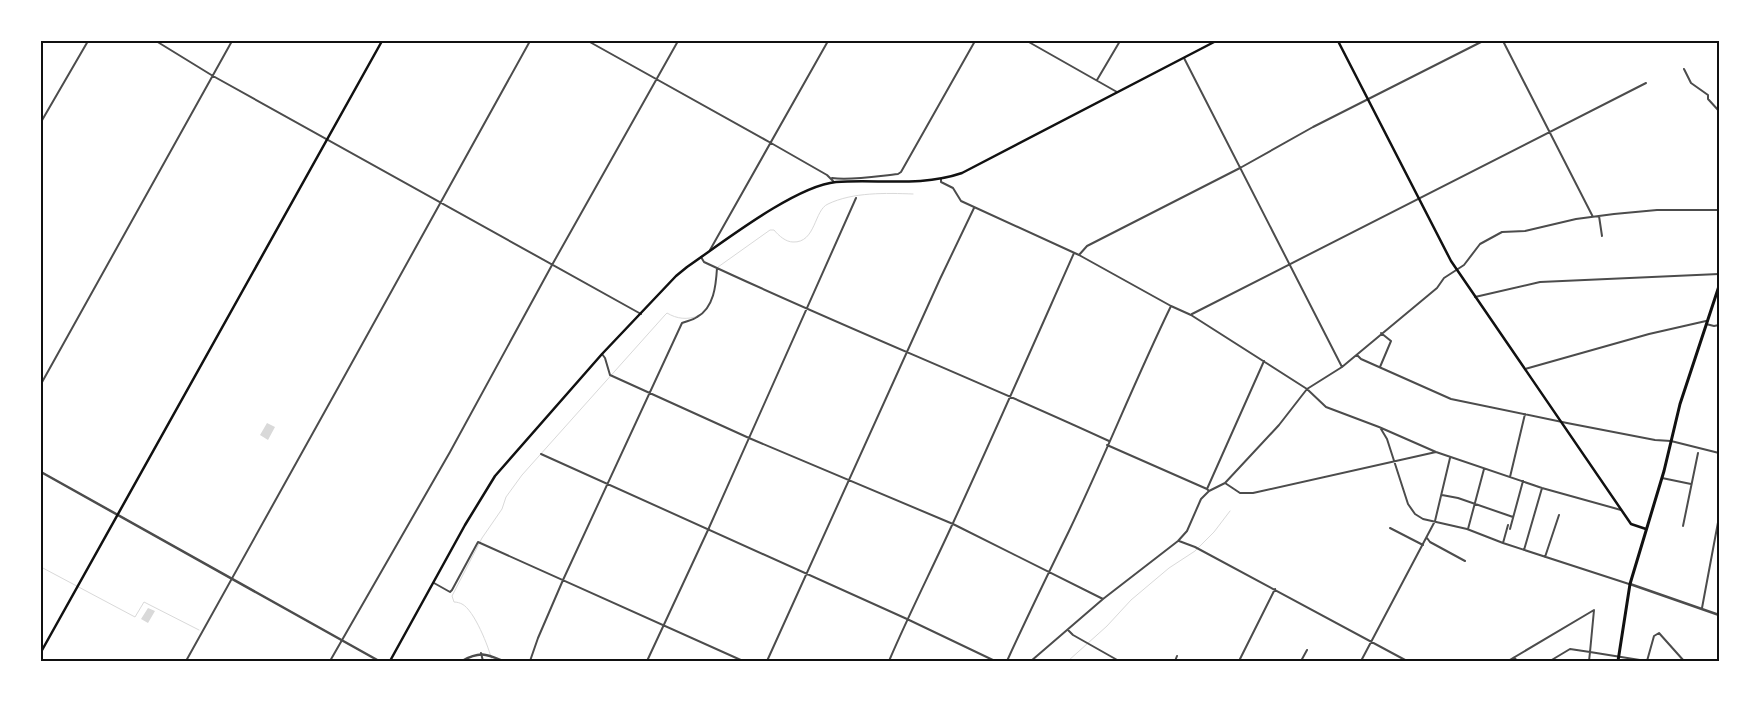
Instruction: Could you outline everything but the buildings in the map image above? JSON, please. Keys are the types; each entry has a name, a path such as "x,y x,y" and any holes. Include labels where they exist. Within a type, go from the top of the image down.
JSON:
{"main road":[{"path":"41,652 382,41"},
{"path":"390,661 465,525 495,476 602,354 676,276 709,251 784,202 834,182 928,181 962,174 1216,41"},
{"path":"1338,41 1457,269 1631,524 1646,529"},
{"path":"1618,661 1630,584 1662,478 1680,404 1719,286"}],"street":[{"path":"41,122 88,41"},
{"path":"156,41 213,76 641,314"},
{"path":"41,384 232,41"},
{"path":"186,661 530,41"},
{"path":"588,41 832,178 843,180 898,174 901,172 975,41"},
{"path":"330,661 450,452 552,265 678,41"},
{"path":"709,251 828,41"},
{"path":"1027,41 1118,92"},
{"path":"1097,80 1120,41"},
{"path":"1079,255 1087,246 1483,41"},
{"path":"1503,41 1593,216"},
{"path":"1184,58 1342,367"},
{"path":"1684,69 1691,83 1708,95 1708,99 1719,111"},
{"path":"1191,315 1196,310 1646,83"},
{"path":"832,178 834,182"},
{"path":"941,179 941,182 953,188 961,201 1079,255 1171,306 1191,315 1306,389 1326,407 1380,427 1436,452 1484,469 1542,488 1621,510"},
{"path":"647,661 750,438 856,198"},
{"path":"768,661 906,353 974,208"},
{"path":"1108,445 1208,490 1225,482 1279,426 1306,389 1342,367 1357,355 1437,288 1444,278 1464,265 1480,244 1502,232 1525,231 1553,223 1593,216 1657,210 1719,210"},
{"path":"1599,216 1602,236"},
{"path":"889,661 907,618 1012,396 1074,253"},
{"path":"702,257 704,262 717,268 906,353 1012,396 1110,441"},
{"path":"530,661 563,580 682,323 702,314 711,300 717,268"},
{"path":"1475,297 1540,282 1719,274"},
{"path":"1007,661 1171,306"},
{"path":"1525,369 1632,339 1707,322 1714,326 1719,326"},
{"path":"1380,367 1391,341 1381,333"},
{"path":"602,354 610,373 650,393 848,481 952,524 1103,599"},
{"path":"1357,355 1361,359 1451,398 1655,440 1672,441 1719,453"},
{"path":"1031,661 1103,599 1187,532 1201,499 1208,490 1264,361"},
{"path":"1510,477 1525,414"},
{"path":"1380,427 1385,434 1396,462 1410,508 1423,519 1467,530 1719,615"},
{"path":"1225,482 1240,493 1253,493 1436,452"},
{"path":"1683,526 1698,453"},
{"path":"541,454 907,618 994,661"},
{"path":"1362,661 1371,640 1435,521 1450,457"},
{"path":"1467,530 1484,469"},
{"path":"41,472 378,661"},
{"path":"1662,478 1691,484"},
{"path":"1503,543 1524,481"},
{"path":"1524,550 1542,488"},
{"path":"1441,495 1513,517"},
{"path":"1545,557 1558,515"},
{"path":"1702,609 1719,517"},
{"path":"1390,528 1423,545"},
{"path":"1427,538 1430,542 1465,561"},
{"path":"1178,541 1199,549 1407,661"},
{"path":"434,583 450,592 478,542 743,661"},
{"path":"1238,661 1275,589"},
{"path":"1508,661 1594,610 1589,661"},
{"path":"1068,630 1073,635 1119,661"},
{"path":"1550,661 1570,650 1647,661 1654,636 1659,633 1684,661"},
{"path":"1301,661 1307,650"},
{"path":"462,661 485,654 504,661"},
{"path":"484,661 485,654"},
{"path":"1175,661 1177,656"},
{"path":"1514,658 1517,661"}],"shaded area":[{"path":"267,423 275,427 268,440 260,435"},
{"path":"148,608 155,611 148,623 141,619"}],"waterway":[{"path":"718,267 770,230 774,230 788,241 801,241 810,232 823,207 838,200 870,194 913,194"},
{"path":"492,661 476,621 467,608 454,602 452,596 482,538 502,509 506,497 522,475 667,313 682,318 698,316"},
{"path":"1068,661 1107,626 1131,600 1169,568 1195,551 1214,532 1230,511"},
{"path":"41,567 135,617 144,602 199,630"}]}
